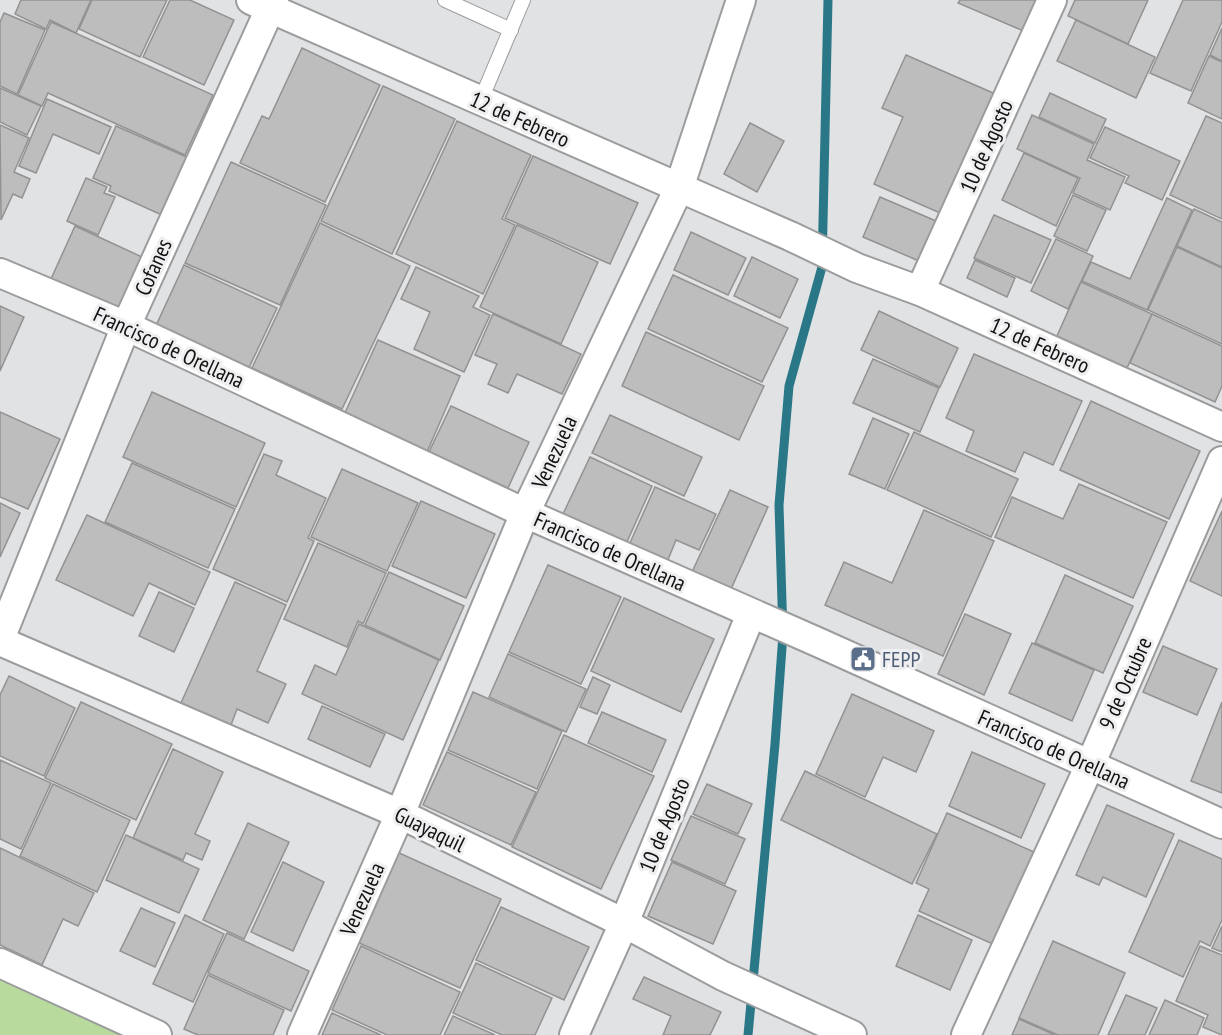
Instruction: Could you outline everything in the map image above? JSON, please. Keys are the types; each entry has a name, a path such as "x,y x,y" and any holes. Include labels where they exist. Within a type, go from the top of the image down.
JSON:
{"street":[{"name":"Venezuela","path":"302,1035 400,814 525,513 679,188 741,0"},
{"name":"10 de Agosto","path":"921,291 1052,0"},
{"name":"12 de Febrero","path":"265,3 480,102 789,236 857,268 921,291 1222,427"},
{"name":"Cofanes","path":"0,640 126,326 265,3"},
{"name":"Francisco de Orellana","path":"0,273 126,326 525,513 1222,824"},
{"name":"9 de Octubre","path":"966,1035 1090,765 1222,461"},
{"name":"10 de Agosto","path":"573,1035 624,923 751,614"},
{"name":"Guayaquil","path":"0,640 400,814 624,923 723,976 852,1035"},
{"path":"0,963 157,1035"}],"lane":[{"path":"445,0 510,30"},
{"path":"480,102 523,0"}],"green space":[{"path":"0,979 121,1035 0,1035"}],"building":[{"path":"21,0 91,0 76,33 50,20 46,29 15,14"},
{"path":"92,0 167,0 140,57 79,29"},
{"path":"170,0 190,0 234,20 204,85 143,57"},
{"path":"960,0 1040,0 1026,32 958,3"},
{"path":"1075,0 1148,0 1128,44 1068,16"},
{"path":"1183,0 1222,0 1222,22 1191,91 1150,73"},
{"path":"4,13 45,30 17,94 0,86 0,22"},
{"path":"1076,20 1155,57 1136,98 1057,61"},
{"path":"51,22 213,95 185,155 48,93 42,106 18,95"},
{"path":"1222,28 1222,61 1210,55"},
{"path":"302,48 380,85 325,202 240,163 262,116 269,119"},
{"path":"906,55 1000,96 947,216 874,184 903,117 882,108"},
{"path":"1209,56 1222,62 1222,119 1188,103"},
{"path":"383,86 455,119 392,254 321,221"},
{"path":"0,88 41,106 27,135 0,122"},
{"path":"1050,93 1106,119 1095,143 1039,117"},
{"path":"47,99 111,127 99,154 53,134 36,173 19,166"},
{"path":"1032,115 1094,144 1087,160 1125,177 1110,210 1073,193 1080,178 1017,149"},
{"path":"1206,116 1222,123 1222,219 1170,195"},
{"path":"457,121 531,155 502,219 515,225 483,294 396,254"},
{"path":"750,123 784,141 757,192 724,174"},
{"path":"0,125 29,138 14,172 30,179 22,198 13,194 1,220"},
{"path":"116,126 189,158 164,216 109,191 111,186 93,178"},
{"path":"1105,127 1180,161 1162,200 1125,183 1129,176 1090,158"},
{"path":"1024,153 1078,178 1056,226 1002,200"},
{"path":"533,156 638,203 610,264 505,218"},
{"path":"231,162 326,205 280,305 185,263"},
{"path":"86,178 107,187 104,193 115,197 98,235 67,221"},
{"path":"1073,195 1106,210 1087,251 1054,236"},
{"path":"880,197 936,221 919,261 863,237"},
{"path":"1167,198 1192,210 1147,310 1082,281 1091,262 1130,279"},
{"path":"1194,209 1222,222 1222,267 1177,246"},
{"path":"994,215 1051,240 1031,283 974,258"},
{"path":"320,223 410,266 342,409 252,368"},
{"path":"517,225 598,262 561,344 480,307"},
{"path":"75,226 142,257 117,310 51,279"},
{"path":"691,232 746,258 728,295 674,270"},
{"path":"1056,239 1093,256 1068,309 1031,291"},
{"path":"1177,247 1222,268 1222,344 1148,310"},
{"path":"752,257 798,279 780,318 734,296"},
{"path":"975,260 1015,278 1007,297 967,278"},
{"path":"184,265 277,308 246,374 154,330"},
{"path":"416,267 479,296 473,307 490,315 464,372 414,349 430,312 401,299"},
{"path":"673,275 788,328 762,382 648,329"},
{"path":"1081,282 1152,314 1127,368 1057,336"},
{"path":"0,306 24,317 0,371"},
{"path":"879,311 958,348 940,387 861,350"},
{"path":"493,314 581,354 562,394 517,374 508,393 488,384 497,364 475,355"},
{"path":"1152,314 1222,346 1222,386 1215,402 1130,363"},
{"path":"646,332 764,386 739,440 622,386"},
{"path":"378,340 460,376 427,452 344,415"},
{"path":"974,354 1082,401 1053,465 1024,452 1015,472 966,451 974,431 946,418"},
{"path":"873,359 939,388 920,432 853,403"},
{"path":"152,392 265,443 236,507 123,457"},
{"path":"1091,401 1200,451 1169,519 1060,470"},
{"path":"451,406 529,442 508,488 429,452"},
{"path":"0,412 60,439 28,509 0,497"},
{"path":"610,415 702,457 684,496 592,453"},
{"path":"873,418 909,434 885,489 849,474"},
{"path":"914,432 1018,479 991,537 887,490"},
{"path":"264,454 282,461 276,475 326,498 308,538 314,541 287,602 213,569"},
{"path":"590,457 652,486 626,544 563,514"},
{"path":"132,463 235,509 208,568 105,522"},
{"path":"342,469 418,503 387,571 311,537"},
{"path":"1079,484 1167,522 1133,598 995,537 1012,497 1063,519"},
{"path":"655,487 716,514 699,550 676,540 667,562 629,545"},
{"path":"730,490 768,507 731,589 692,572"},
{"path":"421,501 495,534 466,598 392,566"},
{"path":"0,503 20,513 0,557"},
{"path":"924,510 994,541 943,656 825,605 844,562 892,583"},
{"path":"1222,511 1222,596 1190,581"},
{"path":"87,515 210,572 195,605 149,583 133,616 56,580"},
{"path":"318,543 386,573 363,624 358,621 347,647 284,619"},
{"path":"548,565 621,597 581,684 509,652"},
{"path":"389,572 464,606 440,660 365,625"},
{"path":"1065,575 1133,606 1103,673 1035,643"},
{"path":"235,582 286,605 257,671 286,684 268,723 237,709 231,725 181,703"},
{"path":"159,592 194,608 174,652 139,636"},
{"path":"624,598 714,639 681,712 591,671"},
{"path":"965,614 1011,634 984,695 938,674"},
{"path":"359,624 439,660 403,740 302,694 315,665 336,675"},
{"path":"1032,643 1094,670 1072,721 1009,693"},
{"path":"1163,646 1217,669 1197,715 1143,692"},
{"path":"508,654 586,689 566,732 489,697"},
{"path":"9,676 75,708 44,776 0,756 0,695"},
{"path":"593,677 610,685 597,714 580,707"},
{"path":"473,692 562,731 537,789 448,750"},
{"path":"852,694 934,731 916,772 883,757 865,797 816,774"},
{"path":"81,702 172,744 136,820 45,778"},
{"path":"1222,702 1222,793 1191,781"},
{"path":"322,706 385,734 370,767 308,739"},
{"path":"602,712 666,740 652,772 588,743"},
{"path":"564,735 654,776 601,889 512,847"},
{"path":"173,749 223,772 195,834 210,841 202,860 186,853 183,860 133,838"},
{"path":"447,752 536,792 511,845 423,805"},
{"path":"972,752 1045,784 1021,838 949,806"},
{"path":"0,760 51,783 21,849 0,839"},
{"path":"805,771 937,834 912,884 781,820"},
{"path":"53,784 130,820 97,892 20,856"},
{"path":"707,784 752,804 738,834 693,814"},
{"path":"1107,805 1174,834 1146,897 1103,877 1099,885 1076,875"},
{"path":"947,813 1036,853 995,945 919,911 929,889 916,883"},
{"path":"691,816 745,839 725,884 671,860"},
{"path":"248,823 289,842 244,939 203,920"},
{"path":"126,835 199,869 179,913 106,880"},
{"path":"1179,840 1222,859 1222,920 1210,946 1200,941 1183,977 1129,952"},
{"path":"0,848 94,893 78,926 63,919 42,965 0,945"},
{"path":"397,852 501,899 460,988 357,942"},
{"path":"283,862 324,882 293,951 251,932"},
{"path":"672,862 736,891 713,944 648,916"},
{"path":"501,907 589,947 564,1000 476,960"},
{"path":"141,908 175,923 155,967 120,951"},
{"path":"185,915 224,934 193,1002 153,984"},
{"path":"918,915 972,940 950,990 896,966"},
{"path":"1222,926 1222,952 1212,948"},
{"path":"227,933 309,971 291,1011 208,973"},
{"path":"1053,941 1125,973 1098,1035 1058,1035 1019,1018"},
{"path":"361,946 460,992 440,1035 387,1035 332,1010"},
{"path":"1200,946 1222,955 1222,1035 1203,1027 1208,1015 1176,1001"},
{"path":"476,963 552,998 535,1035 502,1035 453,1013"},
{"path":"208,975 284,1010 273,1035 198,1035 184,1029"},
{"path":"644,977 721,1012 710,1035 663,1035 671,1016 633,999"},
{"path":"1126,995 1157,1008 1145,1035 1108,1035"},
{"path":"1165,1000 1204,1018 1197,1035 1149,1035"},
{"path":"332,1013 381,1035 322,1035"},
{"path":"453,1016 495,1035 444,1035"},
{"path":"1019,1019 1055,1035 1012,1035"}],"waterway":[{"path":"748,1035 783,634 779,505 789,386 822,267 828,0"}],"place":[{"name":"FEPP","path":"863,659"}]}
